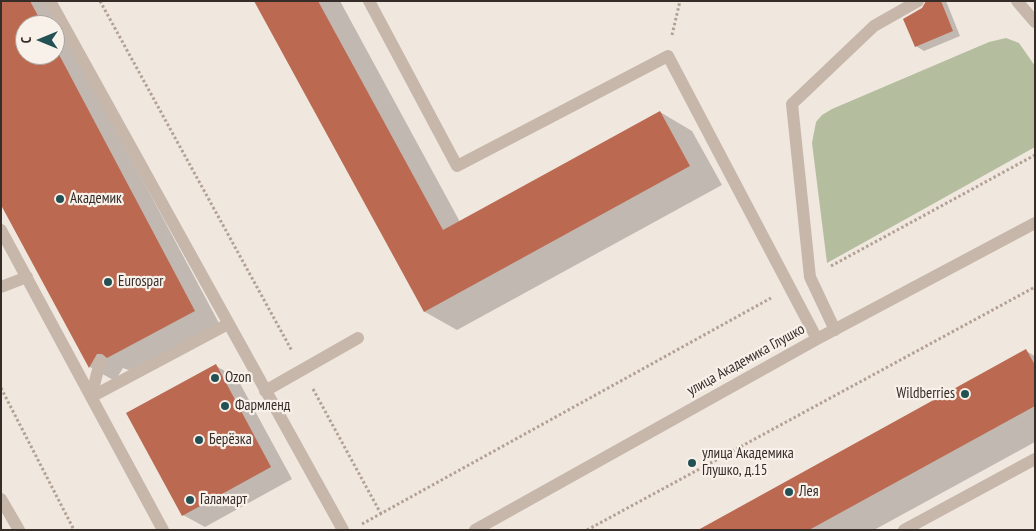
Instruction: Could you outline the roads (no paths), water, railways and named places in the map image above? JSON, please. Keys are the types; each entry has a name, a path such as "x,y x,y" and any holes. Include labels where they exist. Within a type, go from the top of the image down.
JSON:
{"street":[{"path":"50,1 343,530"},
{"path":"369,1 457,166 668,56 817,339"},
{"path":"835,330 810,277 792,104 874,26 918,1"},
{"path":"1017,1 1035,22"},
{"name":"улица Академика Глушко","path":"475,530 817,339 1035,222"},
{"path":"1,230 163,530"},
{"path":"1,287 27,277"},
{"path":"91,397 228,324"},
{"path":"265,391 358,338"},
{"path":"91,397 100,362"},
{"path":"904,530 1035,459"},
{"path":"1,499 19,530"}],"place":[{"name":"Академик","path":"60,199"},
{"name":"Eurospar","path":"108,282"},
{"name":"Ozon","path":"215,378"},
{"name":"Wildberries","path":"965,394"},
{"name":"Фармленд","path":"225,406"},
{"name":"Берёзка","path":"199,440"},
{"name":"улица Академика Глушко, д.15","path":"692,463"},
{"name":"Лея","path":"789,492"},
{"name":"Галамарт","path":"190,500"}]}
